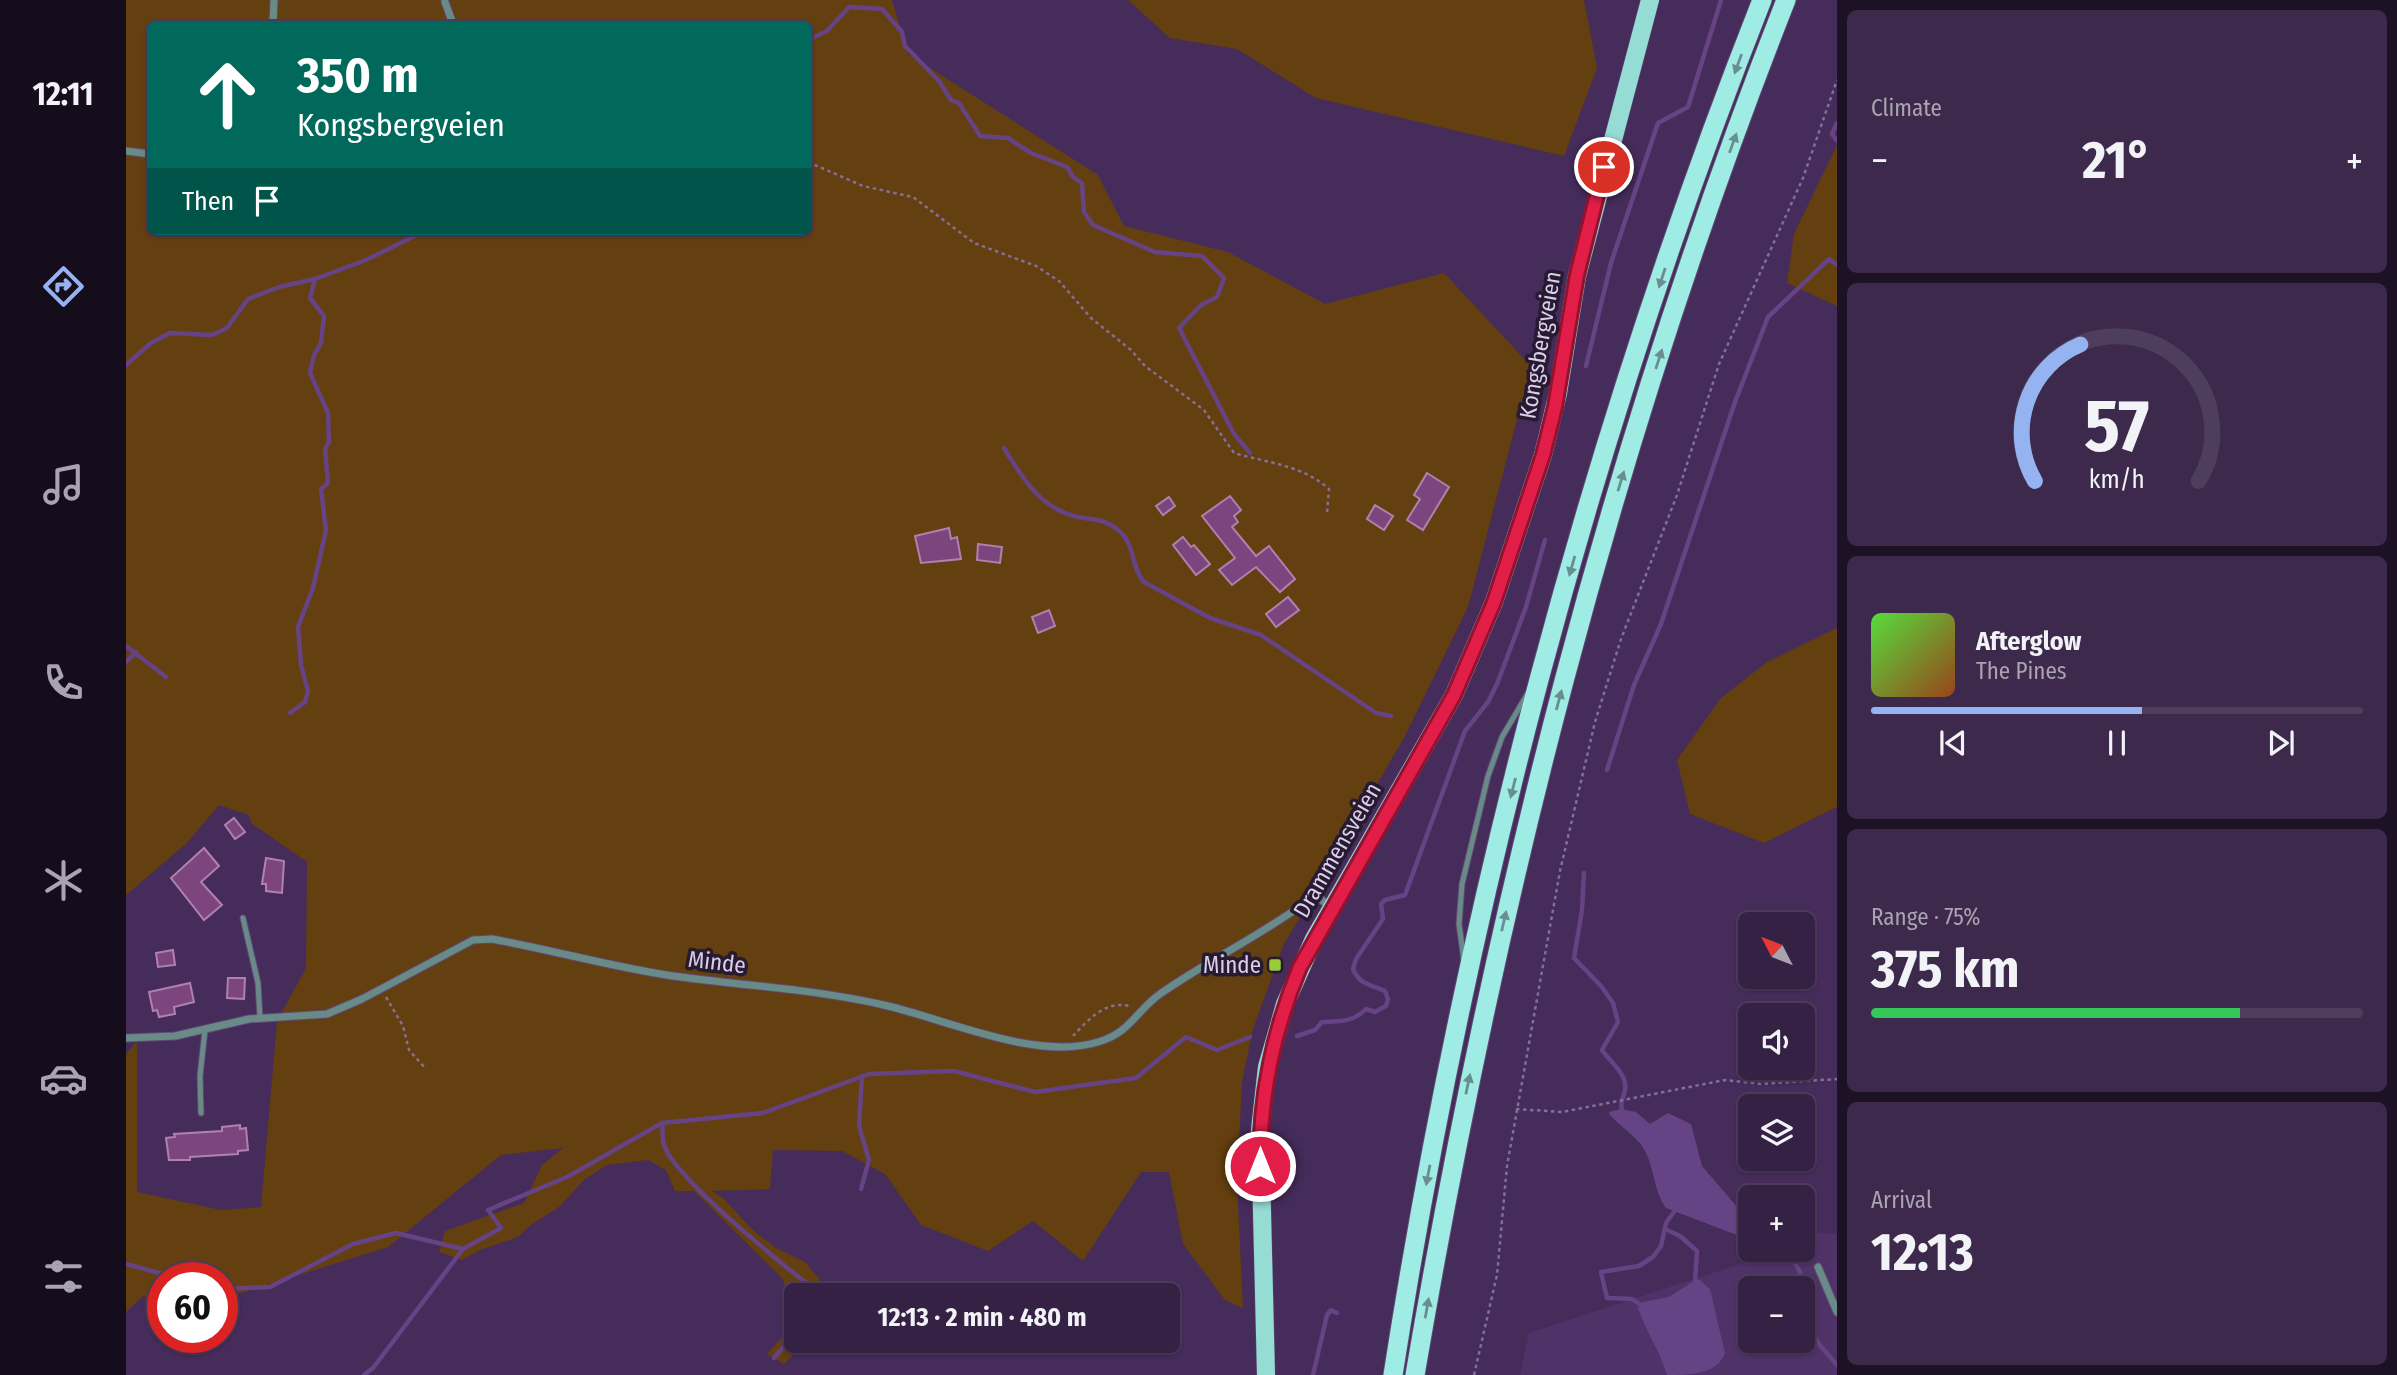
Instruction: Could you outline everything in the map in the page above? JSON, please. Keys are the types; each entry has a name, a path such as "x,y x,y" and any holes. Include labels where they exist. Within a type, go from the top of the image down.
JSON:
{"highway":[{"path":"1393,1375 1418,1228 1468,976 1542,674 1586,518 1650,314 1762,0"},
{"path":"1415,1375 1452,1165 1488,987 1568,664 1677,302 1787,0"}],"main road":[{"name":"Kongsbergveien","path":"1543,455 1558,393 1577,275 1650,0"},
{"name":"Drammensveien","path":"1266,1375 1260,1166 1262,1097 1285,1004 1331,908 1454,695 1494,602 1543,455"}],"street":[{"path":"273,21 274,0"},
{"path":"446,2 452,21"},
{"path":"126,151 147,154"},
{"name":"Minde","path":"126,1038 148,1038 205,1030 260,1018 327,1014 381,989 473,940 492,939 610,966 739,985 809,990 889,1006 982,1035 1039,1045 1070,1046 1097,1043 1119,1034 1156,997 1245,945 1316,895 1331,908"},
{"path":"1818,1267 1837,1312"}],"lane":[{"path":"1468,976 1458,908 1488,776 1502,737 1518,707 1542,674"},
{"path":"243,918 258,983 260,1018"},
{"path":"201,1113 200,1076 205,1030"}],"path":[{"path":"1474,1375 1497,1275 1516,1109 1538,1005 1560,871 1595,722 1621,639 1677,495 1719,364 1803,178 1837,80"},
{"path":"812,164 863,186 913,197 974,243 1036,266 1059,281 1091,318 1131,350 1145,366 1203,410 1234,453 1299,468 1329,489 1327,513"},
{"path":"381,989 403,1026 409,1050 426,1069"},
{"path":"1070,1046 1072,1037 1090,1017 1110,1006 1128,1005 1141,1013"},
{"path":"1516,1109 1562,1112 1725,1080 1761,1084 1837,1079"}],"shaded area":[{"path":"126,0 892,0 908,54 1098,175 1124,226 1228,252 1325,304 1444,273 1531,366 1468,607 1405,736 1283,946 1253,1029 1242,1082 1237,1184 1243,1308 1225,1300 1183,1244 1169,1172 1141,1172 1083,1261 1033,1221 988,1251 921,1225 885,1174 842,1151 773,1150 770,1189 711,1191 722,1197 754,1231 776,1248 805,1262 823,1283 784,1283 782,1278 694,1191 675,1191 666,1170 648,1160 607,1165 585,1179 559,1207 532,1224 518,1237 480,1250 462,1260 439,1252 445,1231 524,1203 542,1165 563,1148 501,1155 388,1247 238,1294 238,1262 147,1262 147,1298 143,1296 126,1312 126,1054 137,1041 137,1192 221,1210 261,1207 277,1021 306,968 307,862 251,823 249,815 219,805 187,843 126,895"},
{"path":"1128,0 1584,0 1597,68 1564,156 1316,98 1237,49 1170,38"},
{"path":"1837,145 1837,306 1787,283 1794,234"},
{"path":"1837,628 1837,807 1764,843 1690,814 1677,760 1721,698 1767,662"},
{"path":"1621,1109 1636,1112 1650,1124 1668,1113 1691,1124 1702,1166 1738,1208 1738,1235 1666,1208 1642,1146 1609,1112"},
{"path":"1815,1234 1837,1234 1837,1375 1520,1375 1529,1333 1746,1262 1815,1262"},
{"path":"1695,1280 1700,1280 1710,1289 1725,1353 1716,1366 1709,1370 1667,1375 1638,1308 1643,1302 1669,1297"},
{"path":"784,1335 784,1353 795,1353 784,1364 767,1354"}],"building":[{"path":"1427,473 1449,487 1423,530 1407,520 1420,499 1414,495"},
{"path":"1230,496 1241,510 1234,516 1238,522 1232,527 1256,556 1269,546 1295,579 1280,592 1256,567 1232,585 1219,570 1235,558 1202,516"},
{"path":"1169,497 1175,506 1163,515 1156,506"},
{"path":"1375,505 1393,516 1384,530 1367,519"},
{"path":"949,528 951,539 957,537 961,559 921,563 915,536"},
{"path":"1183,537 1191,547 1194,545 1210,564 1196,575 1173,545"},
{"path":"978,544 1002,547 1000,563 977,560"},
{"path":"1288,597 1299,610 1276,627 1266,614"},
{"path":"1049,610 1055,626 1038,633 1032,617"},
{"path":"234,818 245,832 235,839 225,825"},
{"path":"204,848 219,866 201,882 222,905 204,920 171,878"},
{"path":"266,858 284,861 282,893 266,891 266,884 262,884"},
{"path":"173,950 175,965 158,967 156,953"},
{"path":"228,978 245,978 244,999 227,998"},
{"path":"190,983 194,1002 174,1007 175,1014 159,1017 157,1010 153,1011 149,992"},
{"path":"240,1125 240,1129 246,1128 248,1150 238,1151 238,1154 169,1160 166,1138 175,1137 174,1134 222,1131 222,1127"}],"waterway":[{"path":"1586,366 1611,263 1658,123 1688,107 1721,0"},
{"path":"812,38 827,31 849,7 882,9 902,32 905,46 939,81 951,100 959,103 980,136 1008,138 1031,153 1067,167 1073,177 1082,183 1084,212 1093,225 1155,252 1202,256 1224,278 1217,297 1201,305 1179,328 1234,434 1250,453"},
{"path":"1837,123 1832,134 1837,141"},
{"path":"126,365 151,343 170,333 212,335 227,328 248,299 366,260 417,235"},
{"path":"1607,770 1634,685 1661,624 1735,402 1768,317 1829,259 1837,265"},
{"path":"290,713 305,702 308,691 301,665 298,627 313,588 326,530 321,489 328,483 325,449 329,442 328,413 310,373 314,355 321,343 324,316 310,298 315,279"},
{"path":"1004,448 1034,490 1053,507 1078,517 1104,522 1118,530 1128,542 1144,582 1210,618 1261,635 1376,713 1391,716"},
{"path":"1297,1036 1315,1030 1322,1022 1345,1020 1356,1017 1366,1009 1375,1012 1386,1006 1388,999 1385,991 1366,983 1356,974 1353,969 1356,959 1383,919 1381,904 1385,900 1405,895 1465,731 1488,702 1497,684 1526,607 1545,540"},
{"path":"126,646 166,677"},
{"path":"126,662 136,652"},
{"path":"1584,873 1582,910 1574,958 1602,987 1613,1003 1618,1022 1602,1050 1624,1079 1625,1090 1621,1104 1623,1113"},
{"path":"238,1288 270,1287 353,1244 396,1233 463,1249 501,1228 488,1210 567,1177 662,1123 763,1113 869,1074 954,1071 1035,1092 1136,1078 1186,1037 1217,1050 1250,1037"},
{"path":"861,1189 869,1160 859,1126 862,1076"},
{"path":"662,1123 664,1145 689,1179 710,1201 807,1283"},
{"path":"1641,1305 1632,1299 1607,1298 1601,1272 1639,1266 1653,1257 1661,1246 1666,1223 1676,1209"},
{"path":"1665,1229 1680,1236 1697,1251 1695,1283"},
{"path":"364,1375 373,1368 463,1249"},
{"path":"1794,1262 1806,1293 1805,1313 1818,1343 1837,1365"},
{"path":"126,1264 147,1270"},
{"path":"1313,1375 1327,1315 1331,1310 1337,1313"},
{"path":"774,1358 784,1346"}],"place":[{"name":"Minde","path":"1275,965"}],"route":[{"path":"1260,1166 1262,1097 1267,1067 1285,1004 1300,967 1454,695 1494,602 1543,455 1555,407 1577,275 1604,167"}]}
